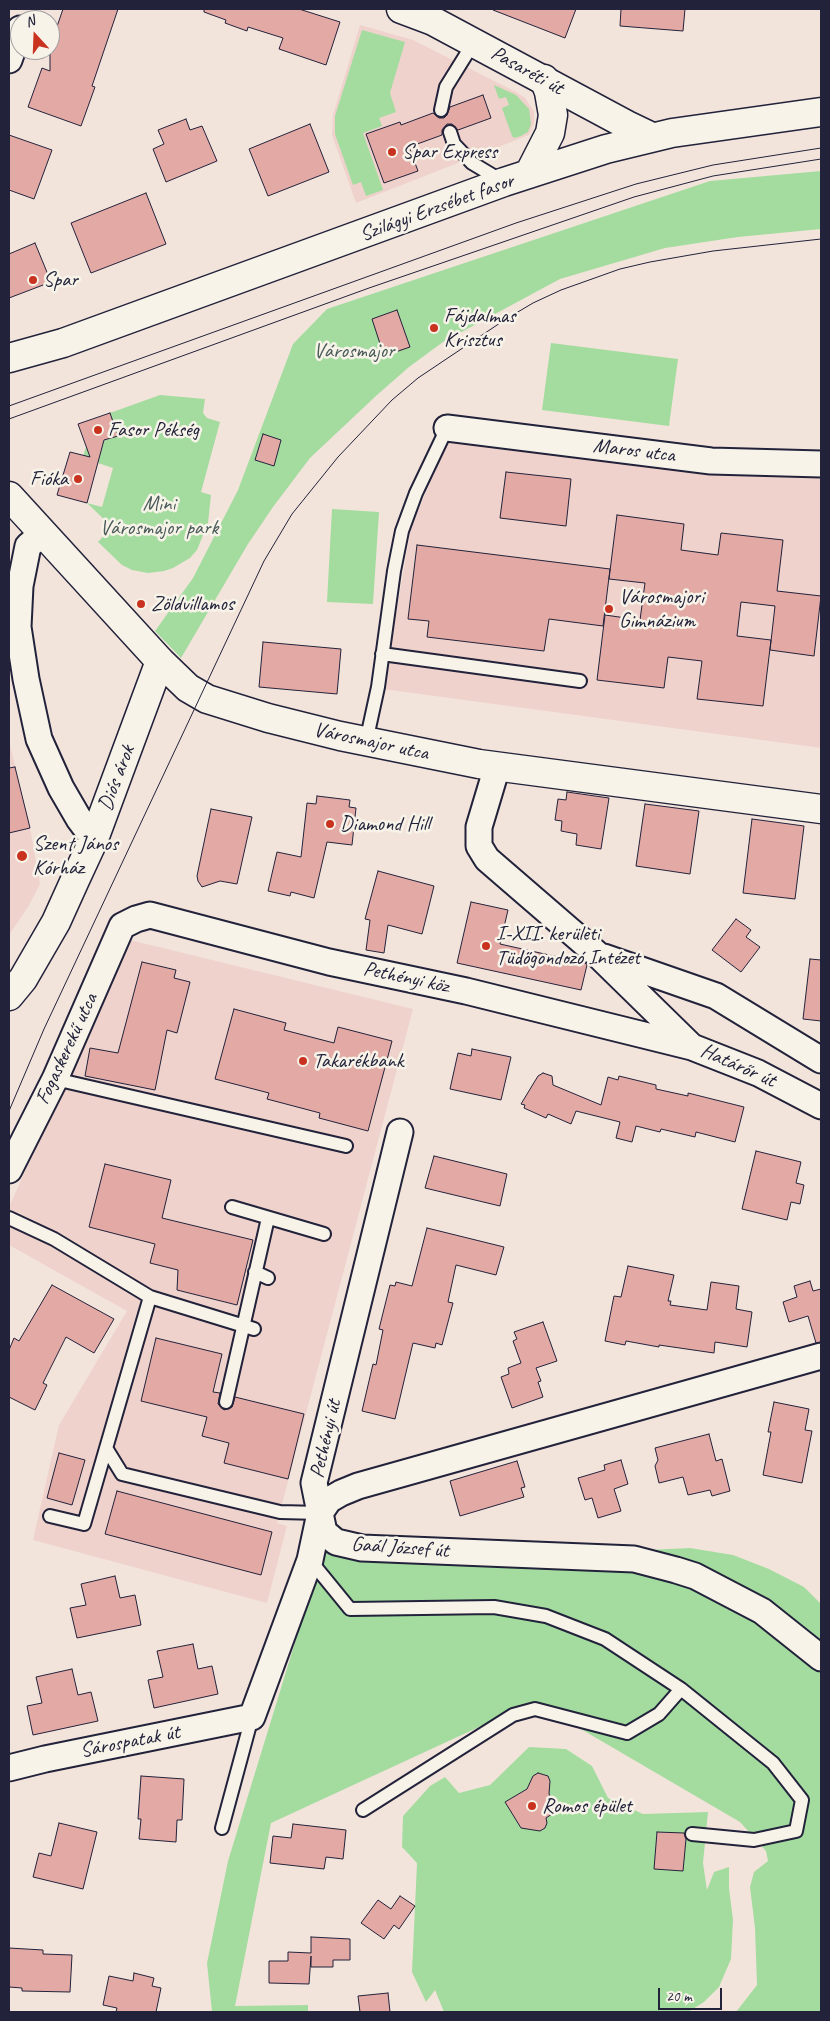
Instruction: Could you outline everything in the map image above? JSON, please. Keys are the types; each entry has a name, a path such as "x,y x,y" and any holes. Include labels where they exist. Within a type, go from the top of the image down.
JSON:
{"street":[{"name":"Pasaréti út","path":"401,9 433,21 652,137"},
{"path":"516,178 550,133 553,115 549,92 544,79"},
{"name":"Szilágyi Erzsébet fasor","path":"12,356 63,344 516,178 606,149 652,137 709,126 821,112"},
{"name":"Maros utca","path":"447,428 711,461 821,464"},
{"name":"Városmajor utca","path":"9,496 160,661 188,688 207,699 268,718 366,742 497,767 821,809"},
{"path":"42,534 28,546 20,586 18,627 26,679 39,739 61,788 94,839"},
{"name":"Diós árok","path":"9,996 23,978 56,922 94,839 160,661"},
{"name":"Határőr út","path":"497,767 479,827 480,846 488,859 597,954 692,1047 758,1073 821,1106"},
{"name":"Pethényi köz","path":"122,926 136,918 150,916 329,962 466,991 692,1047"},
{"name":"Fogaskerekű utca","path":"9,1170 55,1079 122,926"},
{"name":"Határőr út","path":"597,954 716,996 821,1060"},
{"name":"Pethényi út","path":"252,1717 310,1560 320,1512 314,1483 400,1132"},
{"path":"320,1512 329,1500 358,1486 821,1356"},
{"name":"Gaál József út","path":"320,1512 324,1532 336,1542 362,1548 634,1559 676,1570 695,1576 762,1611 821,1658"},
{"name":"Sárospatak út","path":"9,1768 252,1717"}],"lane":[{"path":"441,110 446,87 474,42"},
{"path":"450,132 454,144 472,163 516,178"},
{"path":"366,742 402,531 416,493 447,428"},
{"path":"382,654 580,681"},
{"path":"55,1079 346,1146"},
{"path":"232,1207 324,1234"},
{"path":"9,1218 54,1239 150,1297 249,1328"},
{"path":"226,1402 249,1328 255,1272 268,1218"},
{"path":"255,1272 268,1278"},
{"path":"50,1516 84,1524 150,1297"},
{"path":"106,1448 122,1474 280,1512 320,1512"},
{"path":"310,1560 350,1609 494,1607 546,1616 605,1639 681,1689 772,1763 802,1800 796,1831 754,1840 692,1834"},
{"path":"363,1810 513,1716 535,1709 627,1733 659,1714 681,1689"},
{"name":"Pethényi út","path":"222,1828 252,1717"}],"shaded area":[{"path":"360,25 413,40 516,92 525,98 534,111 534,123 529,135 356,203 332,135 333,115"},
{"name":"Városmajori Gimnázium","path":"447,442 691,470 821,468 821,748 383,689 411,528"},
{"name":"Szent János Kórház","path":"9,741 30,828 40,884 28,907 9,935"},
{"path":"130,940 413,1009 277,1523 287,1526 267,1603 33,1540 59,1425 127,1311 9,1245 9,1207"}],"green space":[{"path":"362,30 405,42 390,93 396,112 379,118 382,126 363,133 383,190 366,196 361,182 353,185 335,134 335,116"},
{"path":"494,85 516,95 529,109 531,124 528,132 514,138 512,136 502,108 509,105 506,97 499,99"},
{"name":"Városmajor","path":"821,171 821,229 738,237 665,248 560,279 443,342 409,367 310,458 248,544 181,658 155,631 193,578 238,490 293,344 327,309 710,181"},
{"path":"551,343 678,359 669,426 542,410"},
{"name":"Mini Városmajor park","path":"160,395 205,399 203,413 207,418 220,422 201,492 211,495 208,523 197,550 190,558 173,568 148,573 132,570 122,565 98,542 112,527 87,503 102,507 113,468 98,463 99,460 83,456 86,447 117,436 110,413"},
{"path":"332,509 379,512 373,604 327,602"},
{"path":"690,1548 733,1555 769,1569 804,1587 821,1604 821,2012 736,2012 757,1985 755,1928 750,1887 754,1872 768,1861 766,1851 740,1822 574,1725 531,1703 271,1823 235,2006 308,2005 308,2012 212,2012 207,1963 228,1861 323,1551 462,1559"},
{"path":"529,1747 566,1749 592,1766 608,1798 643,1814 708,1812 703,1863 707,1890 714,1872 729,1867 729,1888 733,1920 731,1959 719,1987 704,2002 688,2012 444,2012 435,1990 426,2002 412,1972 417,1863 402,1847 403,1816 430,1786 445,1777 459,1793 490,1785"}],"building":[{"path":"63,9 118,9 92,86 95,87 81,126 28,107 42,68 50,71 50,60 60,60 60,18"},
{"path":"204,9 299,9 340,22 326,65 279,49 283,38 248,27 247,31 225,23 226,20 204,12"},
{"path":"494,9 576,9 565,38"},
{"path":"621,9 685,9 683,31 620,26"},
{"path":"483,95 491,118 458,130 452,124 447,124 442,130 442,135 409,147 418,171 384,183 366,134 400,122 401,125 433,113 439,118 444,118 450,107"},
{"path":"186,119 190,130 202,126 217,161 166,182 153,149 164,144 158,130"},
{"path":"310,124 329,172 268,196 249,149"},
{"path":"9,135 52,150 34,199 9,190"},
{"path":"146,193 166,244 91,273 71,223"},
{"path":"35,243 51,282 9,298 9,254"},
{"path":"397,310 410,347 384,356 372,319"},
{"path":"110,413 118,436 104,440 87,503 57,495 70,452 90,457 78,424"},
{"path":"263,434 281,440 274,466 255,460"},
{"path":"506,472 571,479 566,526 500,518"},
{"path":"617,515 684,524 681,550 718,555 721,533 783,540 777,591 821,596 814,656 770,650 775,606 741,602 737,636 771,640 763,706 697,699 702,661 668,657 664,688 597,680 605,615 640,620 645,583 609,579"},
{"path":"417,545 610,569 603,626 549,619 544,651 427,637 429,621 408,619"},
{"path":"263,642 341,649 337,694 259,687"},
{"path":"15,767 30,828 9,833 9,768"},
{"path":"567,792 609,798 601,849 576,845 577,834 561,831 562,821 555,820 558,799 566,800"},
{"path":"317,796 350,800 349,807 356,808 352,845 327,842 314,898 291,892 290,896 268,891 277,852 301,857 307,803 316,804"},
{"path":"645,804 699,811 690,874 636,866"},
{"path":"211,809 252,817 237,884 220,881 202,887 198,881 197,876"},
{"path":"752,819 804,826 795,899 743,893"},
{"path":"378,871 434,886 422,934 388,925 384,953 366,950 370,920 365,919"},
{"name":"I-XII. kerületi Tüdőgondozó Intézet","path":"471,902 508,910 500,944 585,963 587,965 581,990 457,963"},
{"path":"736,919 751,930 746,937 760,947 741,972 712,950"},
{"path":"810,959 821,960 821,1021 803,1019"},
{"path":"142,962 176,970 174,978 190,982 177,1033 167,1030 155,1090 85,1076 90,1048 118,1053"},
{"name":"Takarékbank","path":"234,1009 286,1023 284,1030 334,1043 338,1027 392,1041 368,1131 319,1118 320,1113 267,1099 269,1093 215,1079"},
{"path":"472,1049 511,1057 501,1100 450,1089 458,1053 471,1056"},
{"path":"543,1073 552,1076 553,1085 601,1105 608,1077 618,1080 619,1076 656,1085 656,1089 688,1096 688,1093 744,1107 735,1142 696,1132 695,1137 661,1129 660,1132 636,1126 632,1142 616,1138 620,1122 576,1111 571,1124 548,1114 546,1118 524,1108 525,1105 521,1104 538,1076"},
{"path":"756,1151 801,1162 796,1183 804,1185 800,1204 791,1202 787,1220 742,1209"},
{"path":"434,1156 507,1174 500,1206 425,1188"},
{"path":"105,1164 171,1180 162,1218 253,1240 237,1305 177,1290 178,1270 150,1263 155,1244 89,1227"},
{"path":"427,1228 504,1247 496,1275 456,1265 448,1302 453,1303 442,1345 436,1343 435,1348 413,1343 395,1419 362,1411 373,1364 376,1365 383,1330 379,1329 390,1285 395,1286 396,1282 412,1286"},
{"path":"628,1266 674,1275 668,1301 671,1301 670,1305 707,1310 711,1282 739,1286 736,1309 752,1312 747,1347 715,1342 714,1353 626,1341 625,1345 605,1341 614,1296 621,1297"},
{"path":"810,1281 813,1291 821,1289 821,1342 816,1343 808,1316 789,1322 783,1302 797,1297 794,1286"},
{"path":"52,1285 114,1319 94,1353 66,1337 43,1383 47,1385 35,1410 9,1397 9,1350 14,1338 19,1341"},
{"path":"543,1322 557,1361 536,1368 541,1381 538,1382 543,1397 512,1408 501,1377 509,1374 508,1368 521,1363 513,1341 517,1339 514,1332"},
{"path":"156,1338 222,1354 213,1392 220,1393 218,1404 224,1410 232,1407 235,1397 304,1414 288,1479 224,1463 229,1443 202,1436 207,1417 141,1401"},
{"path":"774,1402 809,1409 805,1430 812,1431 802,1483 763,1475 771,1432 768,1432"},
{"path":"709,1434 716,1461 722,1459 730,1491 712,1496 710,1490 688,1495 683,1477 659,1483 655,1466 658,1460 655,1448"},
{"path":"59,1453 85,1460 72,1505 47,1498"},
{"path":"621,1460 628,1484 614,1489 621,1511 598,1518 592,1498 585,1500 578,1478 605,1470 604,1465"},
{"path":"517,1461 525,1487 521,1488 524,1497 460,1516 450,1481"},
{"path":"117,1491 272,1532 261,1575 105,1534"},
{"path":"115,1576 120,1598 135,1595 141,1625 77,1638 70,1608 86,1605 81,1584"},
{"path":"193,1644 198,1669 212,1666 218,1694 154,1708 148,1680 163,1677 157,1651"},
{"path":"72,1669 78,1695 91,1692 98,1721 33,1735 27,1706 42,1703 36,1677"},
{"name":"Romos épület","path":"538,1773 548,1776 550,1781 549,1794 558,1810 546,1818 545,1828 540,1831 521,1828 505,1802 527,1789 533,1776"},
{"path":"141,1776 184,1779 182,1820 177,1820 176,1842 139,1839 141,1819 138,1819"},
{"path":"59,1823 97,1832 83,1889 33,1877 39,1853 51,1856"},
{"path":"293,1824 346,1830 343,1859 326,1857 324,1869 270,1863 273,1836 291,1838"},
{"path":"657,1832 684,1833 686,1839 683,1871 654,1869"},
{"path":"400,1896 415,1906 399,1929 394,1925 384,1939 361,1923 378,1900 391,1909"},
{"path":"311,1937 350,1939 350,1960 333,1960 333,1967 311,1967 311,1956 309,1984 269,1983 269,1961 288,1961 288,1952 311,1953"},
{"path":"9,1948 43,1950 43,1954 72,1955 70,1992 22,1991 22,1988 9,1987"},
{"path":"134,1973 154,1978 152,1986 161,1988 156,2012 116,2012 117,2008 103,2005 109,1976 133,1981"},
{"path":"388,1993 390,2012 360,2012 358,1996"}],"tram line":[{"path":"9,406 516,223 636,184 713,165 821,148"},
{"path":"9,419 369,288 634,197 713,176 821,159"},
{"path":"9,1111 44,1029 264,561 292,514 338,457 392,400 418,378 506,319 533,303 561,290 620,269 650,262 713,251 821,239"}],"place":[{"name":"Spar Express","path":"392,152"},
{"name":"Spar","path":"33,280"},
{"name":"Fájdalmas Krisztus","path":"434,328"},
{"name":"Fasor Pékség","path":"98,430"},
{"name":"Fióka","path":"78,479"},
{"name":"Zöldvillamos","path":"141,604"},
{"name":"Városmajori Gimnázium","path":"609,609"},
{"name":"Diamond Hill","path":"330,824"},
{"name":"Szent János Kórház","path":"22,856"},
{"name":"I-XII. kerületi Tüdőgondozó Intézet","path":"486,946"},
{"name":"Takarékbank","path":"303,1061"},
{"name":"Romos épület","path":"532,1806"}]}
